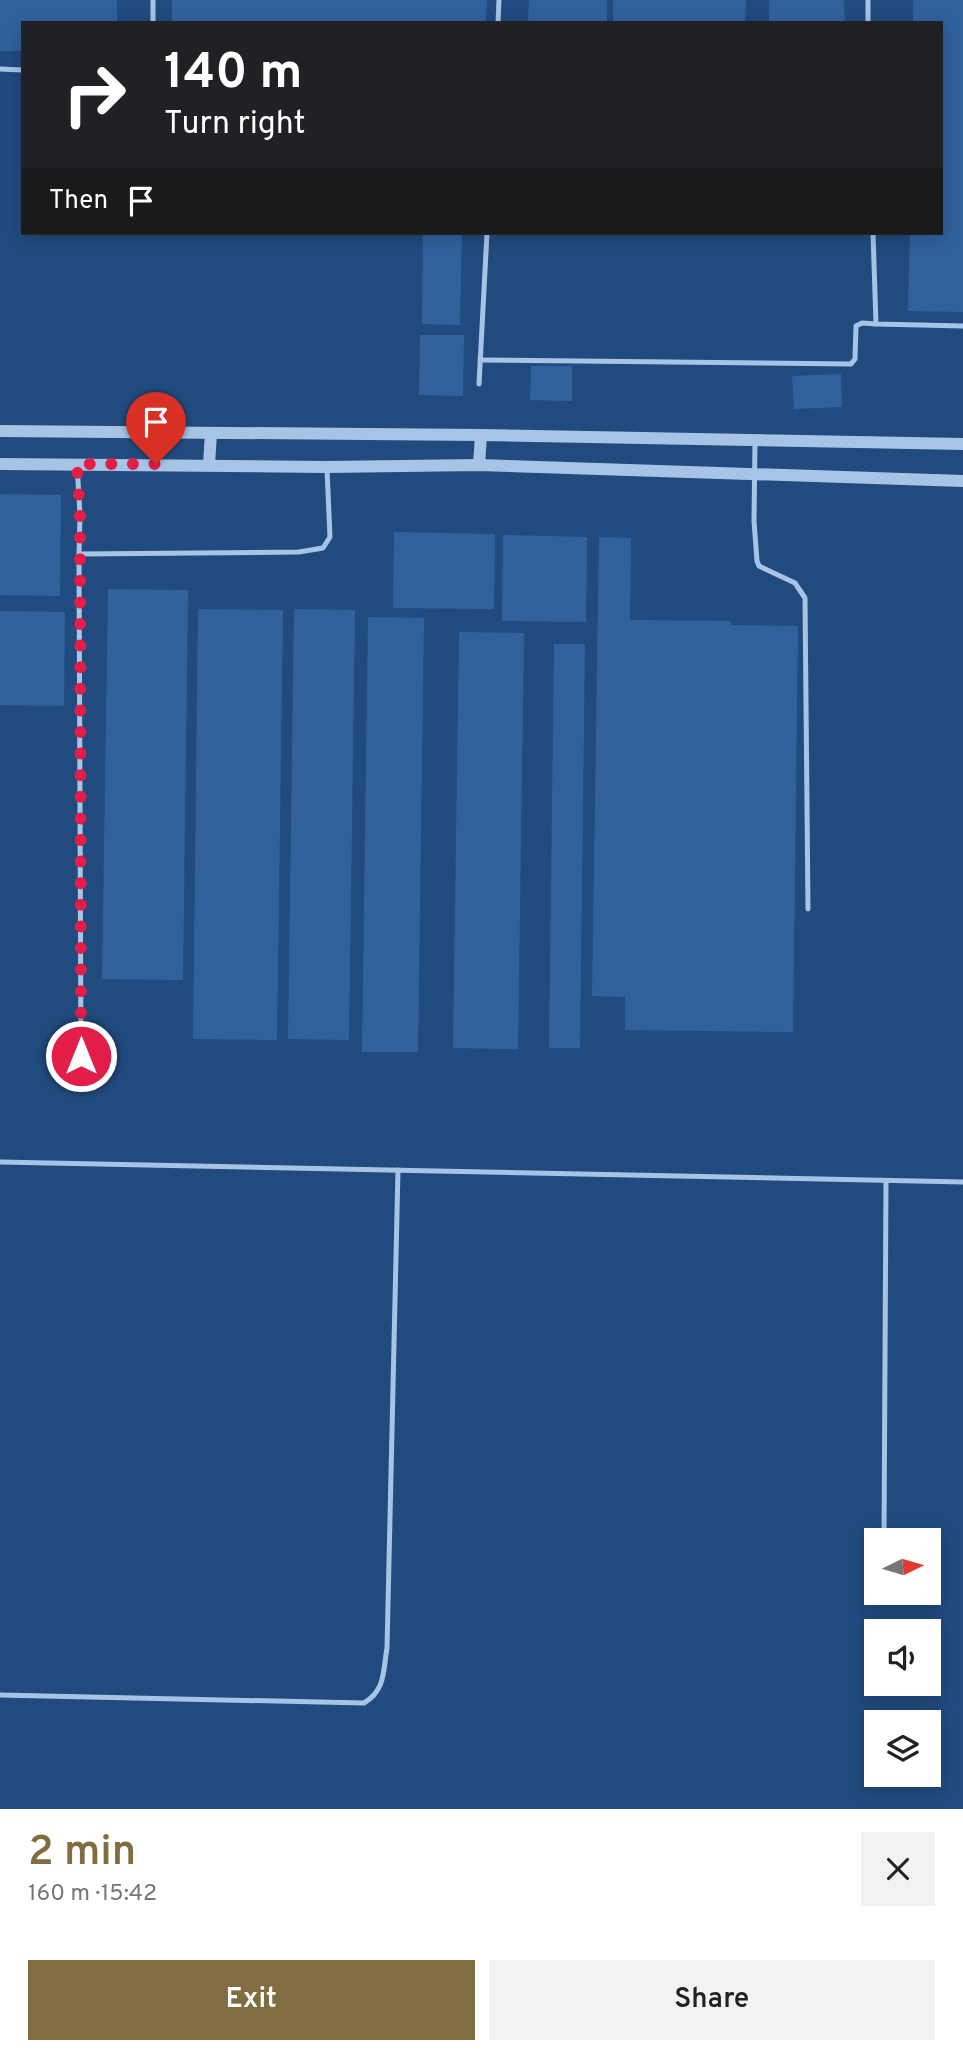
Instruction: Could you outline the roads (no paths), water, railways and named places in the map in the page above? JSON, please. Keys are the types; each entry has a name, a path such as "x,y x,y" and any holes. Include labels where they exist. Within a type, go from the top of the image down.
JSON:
{"street":[{"path":"0,431 481,435 963,444"},
{"path":"209,464 211,433"},
{"path":"479,465 481,435"},
{"path":"0,464 326,467 479,465 963,481"}],"lane":[{"path":"153,0 153,21"},
{"path":"498,21 499,0"},
{"path":"868,0 868,21"},
{"path":"0,69 21,70"},
{"path":"479,384 487,235"},
{"path":"873,235 876,324"},
{"path":"480,360 844,365 851,364 855,359 856,326 862,323 963,326"},
{"path":"755,440 757,561 759,566 794,583 805,598 808,909"},
{"path":"77,464 80,515 81,1056"},
{"path":"79,554 299,552 323,548 330,537 326,467"},
{"path":"0,1162 963,1182"},
{"path":"0,1695 364,1703 375,1696 382,1685 387,1648 398,1170"},
{"path":"884,1528 886,1181"}]}
